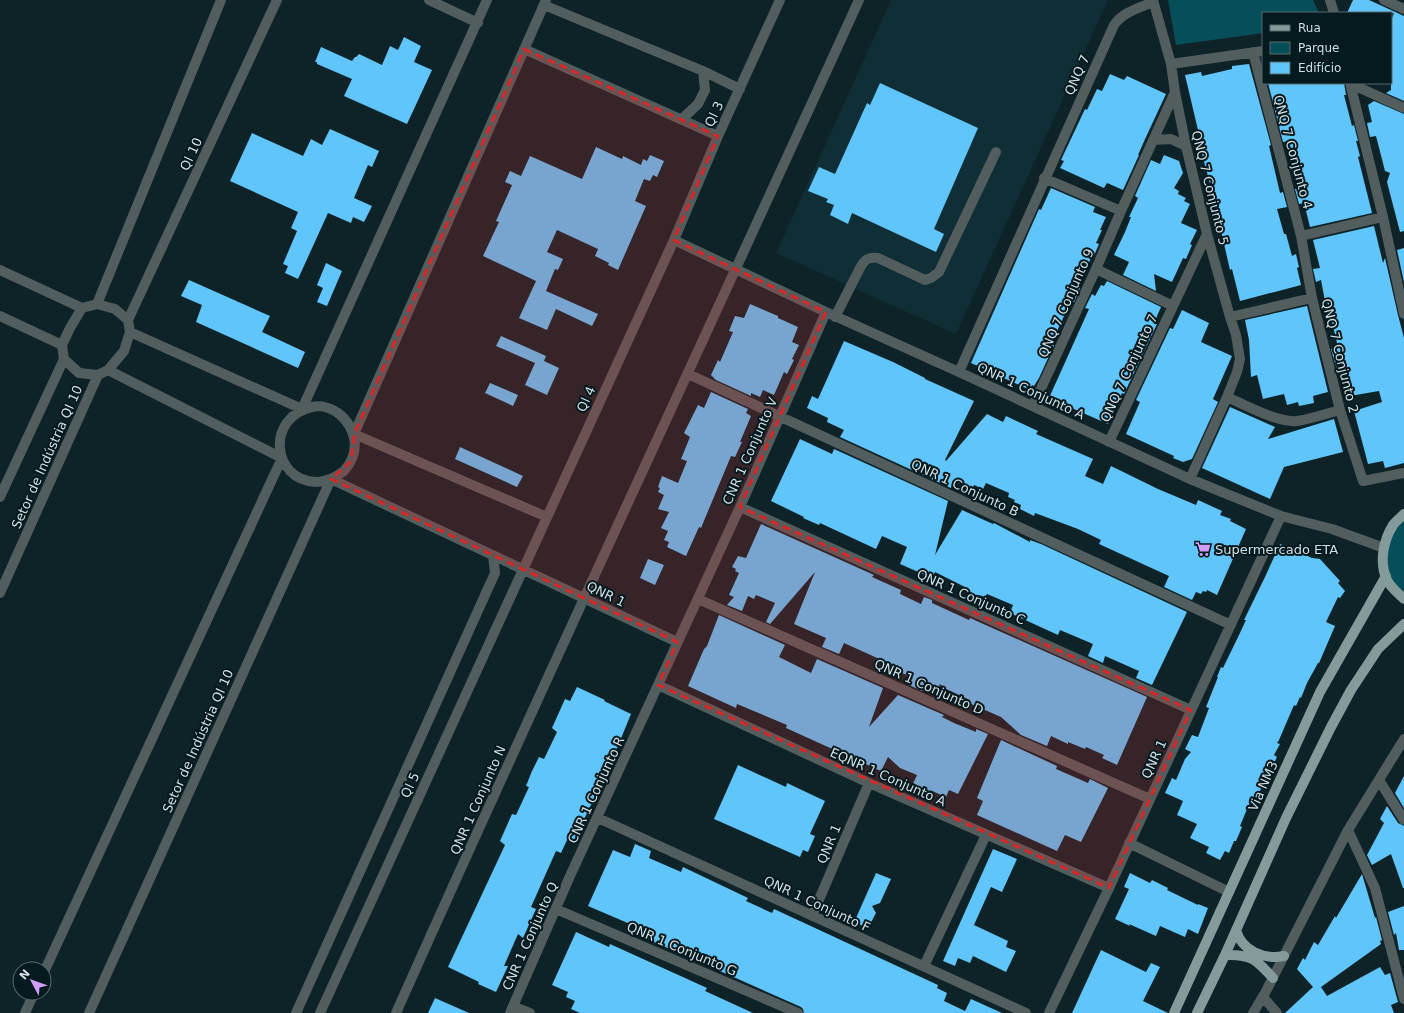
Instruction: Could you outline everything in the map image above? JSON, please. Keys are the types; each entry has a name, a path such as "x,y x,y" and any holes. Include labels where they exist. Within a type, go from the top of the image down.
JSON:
{"main road":[{"path":"1404,514 1393,525 1385,542 1383,561 1386,576 1392,587 1404,599"},
{"name":"Via NM3","path":"1174,1013 1320,692 1386,576"},
{"path":"1197,1013 1225,955 1286,818 1331,727 1351,690 1378,649 1404,624"},
{"path":"1236,930 1244,944 1260,955 1275,958 1284,956"},
{"path":"1225,955 1241,955 1253,959 1273,978"}],"street":[{"path":"97,304 221,0"},
{"name":"QI 10","path":"128,320 277,0"},
{"path":"429,0 478,23"},
{"path":"302,409 488,0"},
{"name":"QI 3","path":"674,240 718,136 780,0"},
{"name":"QNR 1 Conjunto N","path":"396,1013 584,598 859,0"},
{"path":"1330,0 1334,12"},
{"path":"1384,0 1403,5"},
{"name":"QNQ 7","path":"959,372 1044,178 1118,19 1124,14 1153,1 1171,64"},
{"path":"354,434 545,2 703,71 740,89"},
{"path":"524,49 718,136"},
{"path":"1171,64 1258,51"},
{"name":"QNQ 7 Conjunto 4","path":"1258,51 1262,68"},
{"name":"QNQ 7 Conjunto 5","path":"1171,64 1186,146 1207,234 1236,335 1240,359 1237,372 1227,398 1190,479"},
{"path":"682,119 698,104 705,90 703,71"},
{"name":"QNQ 7 Conjunto 4","path":"1266,84 1301,236"},
{"path":"1350,84 1404,108"},
{"path":"1350,84 1404,313"},
{"name":"QNQ 7 Conjunto 9","path":"1033,406 1175,92"},
{"path":"1152,140 1171,139 1186,146"},
{"path":"835,317 864,261 870,257 878,258 925,280 931,278 939,272 996,152"},
{"path":"1044,178 1120,211"},
{"path":"1301,236 1382,217"},
{"name":"QNQ 7 Conjunto 7","path":"1109,442 1207,234"},
{"name":"QNQ 7 Conjunto 2","path":"1301,236 1312,298 1340,410 1363,481 1404,473"},
{"name":"QNR 1 Conjunto A","path":"674,240 835,317 959,372 1190,479 1281,516 1332,529 1384,548"},
{"name":"QI 4","path":"524,569 674,240"},
{"path":"1096,269 1173,306"},
{"path":"0,270 82,308 97,304 114,309 128,320 130,332 124,351 108,370 98,375 79,373 64,359"},
{"path":"1230,317 1312,298"},
{"path":"0,498 64,359 62,345 82,308"},
{"name":"CNR 1 Conjunto V","path":"698,598 826,312"},
{"path":"0,316 62,345"},
{"path":"130,332 302,409"},
{"path":"108,370 282,458"},
{"name":"QNR 1 Conjunto B","path":"688,374 1231,625"},
{"name":"Setor de Indústria QI 10","path":"0,593 98,375"},
{"path":"1227,398 1278,419 1288,421 1297,421 1340,410"},
{"path":"318,406 333,410 346,419 354,434 355,448 351,461 343,472 331,479 317,482 303,480 291,472 282,458 279,444 282,430 290,418 302,409 318,406"},
{"path":"354,434 547,517"},
{"path":"49,961 282,458"},
{"name":"Setor de Indústria QI 10","path":"89,1013 331,479"},
{"name":"QNR 1","path":"331,479 677,642"},
{"name":"QNR 1 Conjunto C","path":"740,507 1191,710"},
{"name":"QNR 1","path":"1049,1013 1109,888 1281,516"},
{"path":"296,1013 495,573 493,554"},
{"name":"QI 5","path":"320,1013 524,569"},
{"path":"658,685 698,598"},
{"name":"QNR 1 Conjunto D","path":"698,598 1150,798"},
{"name":"CNR 1 Conjunto R","path":"570,876 658,685"},
{"name":"EQNR 1 Conjunto A","path":"658,685 869,783 1109,888"},
{"path":"1253,1013 1273,978 1348,830 1404,739"},
{"path":"1379,780 1404,820"},
{"name":"QNR 1","path":"812,916 869,783"},
{"name":"QNR 1 Conjunto F","path":"598,818 1026,1013"},
{"path":"1348,830 1375,888 1404,999"},
{"path":"924,966 986,835"},
{"path":"1129,843 1229,892"},
{"name":"CNR 1 Conjunto Q","path":"512,1010 570,876"},
{"name":"QNR 1 Conjunto G","path":"556,910 798,1013"},
{"path":"1263,997 1277,1013"},
{"path":"25,1013 30,1001"},
{"path":"512,1010 530,1013"}],"highlighted area":[{"path":"524,49 718,136 674,240 826,312 740,507 1191,710 1109,888 658,685 677,642 331,479 351,461 354,434"}],"shaded area":[{"path":"891,0 1108,0 956,334 776,253"}],"green space":[{"path":"1168,0 1313,0 1319,12 1262,12 1262,33 1176,45"},
{"path":"1404,514 1404,599 1387,580 1385,542"}],"building":[{"path":"1353,0 1369,0 1404,16 1404,101 1386,93 1391,90 1392,84 1392,18 1394,13 1347,12"},
{"path":"404,37 421,46 414,62 432,70 407,124 344,96 352,79 315,62 321,47 352,61 359,54 382,65 390,46 398,50"},
{"path":"1249,64 1271,145 1269,146 1280,193 1283,192 1287,207 1277,209 1292,256 1296,254 1299,267 1297,268 1301,285 1240,301 1232,269 1230,270 1217,209 1200,147 1202,147 1185,75 1201,72 1202,76 1232,69 1232,66"},
{"path":"1110,74 1124,80 1127,76 1166,94 1123,190 1107,183 1104,188 1060,168 1064,161 1061,160 1085,109 1087,110 1097,89 1102,91"},
{"path":"880,83 978,128 934,229 944,234 936,252 852,213 848,224 830,215 834,205 826,202 828,199 808,191 819,167 835,174 867,103 870,105"},
{"path":"1268,84 1344,84 1346,95 1344,95 1352,126 1354,125 1358,141 1356,141 1360,156 1358,157 1372,213 1310,227 1304,203 1299,204 1295,189 1300,188 1289,141 1283,142"},
{"path":"1374,101 1404,114 1404,231 1400,232 1387,182 1390,173 1385,171 1376,136 1370,137 1367,123 1372,122 1368,105"},
{"path":"330,129 379,151 372,167 368,165 354,198 372,206 364,222 353,217 351,223 328,213 298,279 285,273 288,266 283,264 297,231 291,228 298,212 230,181 252,133 303,156 311,139 322,145"},
{"path":"596,147 622,159 623,156 641,165 643,159 647,161 650,155 664,161 657,177 653,175 650,181 644,179 635,201 646,206 618,270 608,265 609,263 595,256 598,249 557,230 547,252 563,259 558,270 555,269 546,291 598,314 592,326 556,309 547,330 519,318 536,281 483,256 499,222 496,221 512,185 505,182 510,171 521,176 530,156 582,179"},
{"path":"1164,155 1179,161 1183,173 1174,188 1179,191 1178,194 1186,198 1184,201 1190,204 1181,223 1197,230 1190,244 1192,245 1186,259 1183,258 1172,282 1154,274 1156,291 1123,275 1129,262 1114,255 1131,217 1129,217 1138,198 1135,196 1151,160 1160,164"},
{"path":"1051,188 1095,207 1093,212 1106,217 1096,243 1099,244 1078,286 1080,288 1074,302 1071,301 1051,344 1054,345 1039,378 1034,386 1032,385 1030,390 971,363 1039,209 1041,210"},
{"path":"1374,226 1383,263 1385,258 1404,338 1404,463 1385,468 1383,461 1368,464 1354,411 1382,402 1379,391 1350,396 1343,369 1337,370 1331,349 1338,347 1327,301 1325,301 1321,280 1316,282 1313,269 1320,268 1313,240"},
{"path":"1404,248 1404,282 1397,250"},
{"path":"326,263 342,271 327,306 317,302 323,288 317,285"},
{"path":"189,280 270,316 262,332 305,352 298,368 196,322 202,305 181,296"},
{"path":"1107,281 1161,307 1154,323 1157,324 1108,424 1049,398 1089,309 1085,308 1092,294 1095,296 1101,285 1104,286"},
{"path":"750,304 778,316 778,318 798,327 792,342 799,345 792,359 794,360 787,374 784,372 774,395 763,390 760,397 751,393 751,396 716,380 711,375 718,360 720,362 733,332 729,331 735,316 744,318"},
{"path":"1307,306 1328,392 1313,396 1314,403 1299,406 1298,402 1287,405 1284,394 1263,399 1257,375 1251,377 1249,340 1245,320"},
{"path":"1182,310 1209,323 1201,342 1232,356 1213,399 1218,402 1192,459 1183,462 1173,458 1174,456 1126,434 1140,402 1136,400 1170,328 1173,329"},
{"path":"501,336 546,356 544,361 559,368 547,395 525,385 535,363 496,346"},
{"path":"844,341 893,362 925,379 974,401 945,460 946,461 987,414 1003,422 1006,416 1038,431 1036,434 1093,459 1085,476 1103,484 1111,466 1158,489 1196,505 1198,500 1222,511 1220,515 1231,519 1230,521 1246,529 1217,595 1207,590 1206,592 1203,591 1201,594 1196,592 1192,600 1164,587 1169,576 1099,544 1101,540 1078,529 1035,513 1034,516 1020,509 1021,505 1008,497 1009,493 986,483 983,489 974,485 972,489 953,480 951,488 840,437 844,430 827,422 828,418 807,408 812,396 818,399"},
{"path":"490,383 518,395 513,406 485,393"},
{"path":"711,392 748,409 746,413 751,416 740,442 742,442 735,457 731,456 701,528 699,527 686,556 667,547 669,542 664,540 668,531 661,528 669,512 658,509 664,495 658,492 660,488 658,487 662,476 678,483 687,461 681,459 690,437 684,433 698,405 704,408"},
{"path":"1230,407 1275,427 1268,439 1334,419 1343,452 1284,467 1270,499 1202,468"},
{"path":"800,439 832,454 834,449 948,501 935,555 962,510 993,524 994,523 1030,542 1030,540 1041,544 1187,612 1152,685 1136,678 1139,671 1105,656 1103,663 1088,656 1093,644 1060,630 1058,635 1010,613 1013,605 987,594 985,597 978,596 964,589 965,587 935,572 932,578 900,564 907,547 882,536 876,549 820,523 819,525 803,518 804,517 771,501"},
{"path":"460,447 523,476 517,487 455,459"},
{"path":"761,524 874,575 872,577 901,590 900,594 921,604 924,597 932,600 932,603 969,620 970,618 1147,697 1117,765 1102,758 1104,755 1086,747 1085,749 1068,742 1068,744 1051,736 1047,746 1021,735 1001,717 969,703 970,700 946,689 940,684 938,689 927,684 922,691 907,684 913,678 885,665 886,662 844,643 839,654 822,647 826,638 794,624 815,572 770,624 766,622 775,603 756,595 754,599 748,596 742,611 727,605 734,597 729,595 739,573 732,567 738,556 746,558"},
{"path":"1280,544 1312,558 1320,559 1340,581 1338,583 1345,591 1340,598 1338,597 1326,622 1335,626 1319,663 1307,683 1301,698 1300,697 1296,706 1294,705 1277,743 1280,744 1274,755 1277,757 1256,799 1252,797 1240,826 1242,827 1236,841 1234,841 1229,853 1225,851 1220,860 1206,853 1209,847 1190,838 1197,824 1177,815 1183,801 1165,793 1172,778 1176,780 1185,759 1191,752 1185,749 1192,735 1198,737 1209,708 1206,707 1221,667 1223,668 1239,635 1246,620 1244,620"},
{"path":"648,559 664,565 655,585 640,578"},
{"path":"719,615 785,645 779,657 811,673 817,659 883,688 869,727 898,695 944,715 942,717 954,723 976,732 976,729 988,734 958,794 949,790 946,797 930,790 928,793 912,786 917,775 900,768 888,757 881,771 786,728 787,725 737,704 736,708 688,686 704,649 707,646"},
{"path":"577,687 631,714 608,770 573,842 567,840 561,853 556,851 531,907 536,909 523,938 518,934 504,966 508,966 496,992 478,984 479,982 448,967 505,845 500,841 512,814 516,815 529,787 526,786 532,771 539,757 544,759 557,732 552,728 565,699 570,701"},
{"path":"1001,740 1057,766 1056,769 1088,783 1090,779 1108,788 1081,842 1065,835 1057,851 977,815 983,801 977,798"},
{"path":"738,765 786,787 787,783 825,801 810,834 815,836 808,852 803,850 800,857 714,819"},
{"path":"1404,776 1404,808 1395,793"},
{"path":"1387,806 1398,823 1404,826 1404,888 1391,854 1372,865 1367,855 1384,823 1380,819"},
{"path":"635,844 651,851 649,858 681,872 683,867 748,898 746,901 772,913 774,909 938,985 937,988 947,993 944,1001 965,1011 971,999 1002,1013 804,1013 801,1007 634,933 637,927 588,906 613,850 630,857"},
{"path":"993,849 1017,859 1002,892 991,887 974,925 1008,941 1006,947 1016,951 1006,972 973,956 970,963 958,958 955,966 943,961"},
{"path":"876,873 891,879 880,903 872,906 876,913 868,928 856,923 856,918"},
{"path":"1130,873 1150,883 1152,880 1168,888 1167,890 1198,905 1208,908 1198,934 1188,929 1185,937 1160,926 1156,936 1115,919 1129,889 1124,887"},
{"path":"1362,874 1375,918 1376,917 1382,940 1380,941 1381,944 1321,987 1327,996 1380,967 1385,975 1390,973 1398,1002 1391,1005 1394,1013 1285,1013 1313,987 1297,969 1303,958 1305,960 1314,942 1318,945"},
{"path":"1404,906 1404,950 1399,950 1396,933 1394,935 1388,912"},
{"path":"576,932 609,947 610,944 707,988 705,991 753,1013 580,1013 571,1009 575,1001 566,997 568,992 552,985"},
{"path":"1101,950 1146,972 1151,963 1160,967 1143,1001 1168,1013 1072,1013"},
{"path":"435,998 469,1013 428,1013"}],"place":[{"name":"Supermercado ETA","path":"1203,549"}]}
